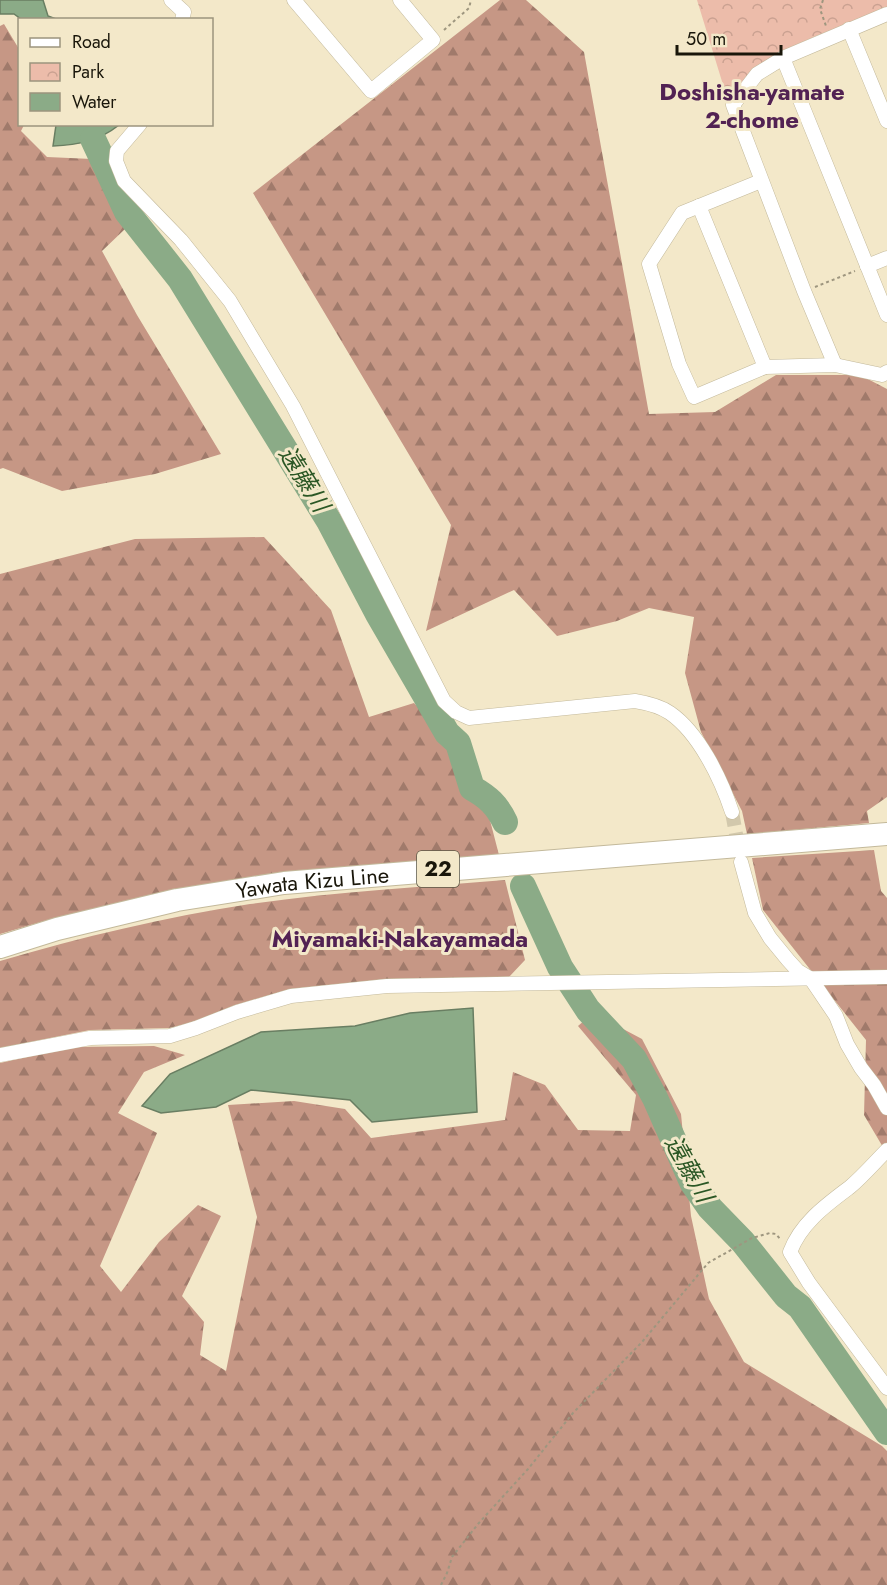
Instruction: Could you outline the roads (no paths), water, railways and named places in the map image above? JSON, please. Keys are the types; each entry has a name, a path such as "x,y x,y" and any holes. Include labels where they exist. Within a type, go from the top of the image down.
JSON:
{"main road":[{"name":"Yawata Kizu Line","path":"0,947 57,928 177,900 284,883 885,834"}],"street":[{"path":"171,0 184,12 182,18"},
{"path":"294,0 371,91 433,40 407,2"},
{"path":"835,365 804,291 733,105 757,75 783,58 887,14"},
{"path":"849,29 887,121"},
{"path":"783,58 887,315"},
{"path":"138,126 117,151 116,161 124,181 181,240 230,301 293,406 444,701 456,712 469,718 635,701 651,704 669,712 686,726 726,793 732,812"},
{"path":"761,181 682,213 649,264 679,364 694,397 765,367 835,365 882,375 887,372"},
{"path":"699,206 765,367"},
{"path":"867,266 887,258"},
{"path":"741,862 755,913 770,938 788,960 798,971 811,979 836,1016 847,1044 887,1108"},
{"path":"0,1055 81,1039 170,1035 291,996 387,986 887,976"},
{"path":"887,1150 811,1220 794,1242 790,1252 809,1283 887,1388"}],"water":[{"path":"0,0 43,0 48,16 53,18 20,18 14,14 0,14"},
{"path":"56,126 117,126 104,135 88,141 53,146"},
{"path":"473,1008 477,1112 372,1122 350,1100 251,1090 216,1107 161,1113 142,1106 170,1074 261,1032 355,1026 410,1013"}],"waterway":[{"name":"遠藤川","path":"93,139 127,212 180,279 329,521 378,614 447,733 458,743 472,788 492,802 505,822"},
{"name":"遠藤川","path":"523,886 560,967 588,1010 634,1059 655,1098 692,1182 710,1208 743,1242 786,1296 800,1307 887,1432"}],"tunnel":[{"path":"732,812 739,851"}],"district":[{"name":"Doshisha-yamate 2-chome","path":"752,106"},
{"name":"Miyamaki-Nakayamada","path":"400,939"}]}
